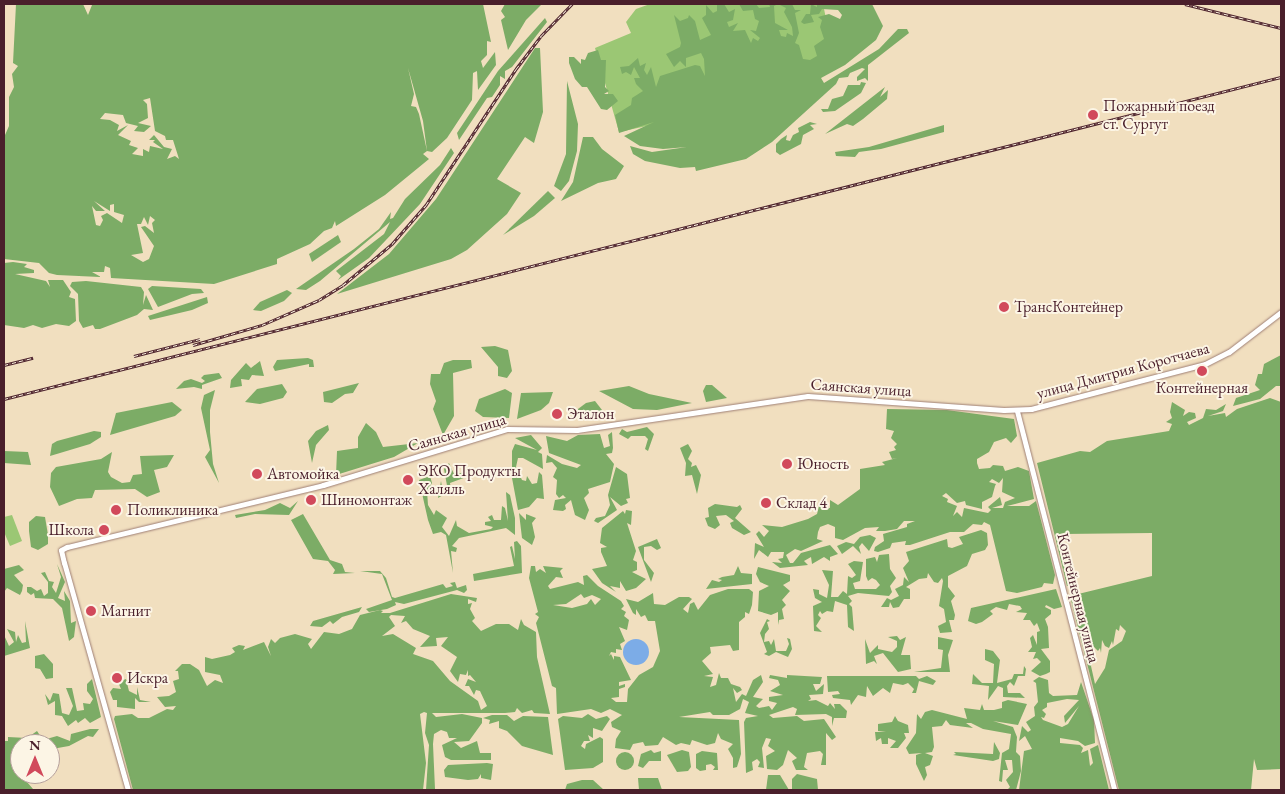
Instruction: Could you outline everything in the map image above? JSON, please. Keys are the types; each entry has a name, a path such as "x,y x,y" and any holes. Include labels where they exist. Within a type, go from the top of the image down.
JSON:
{"street":[{"name":"улица Дмитрия Коротчаева","path":"1017,411 1205,364 1229,352 1281,312"},
{"name":"Саянская улица","path":"128,790 61,550 323,485 507,429 578,430 808,396 1017,411"},
{"name":"Контейнерная улица","path":"1017,411 1114,790"}],"green space":[{"path":"16,4 83,4 88,15 92,5 88,4 483,4 491,42 487,41 487,55 481,61 483,68 495,52 496,65 478,90 477,71 473,73 472,100 447,138 432,152 427,151 423,154 429,159 385,195 336,226 335,221 332,228 324,231 310,244 277,259 277,264 214,284 111,278 110,268 105,266 104,272 92,272 101,277 57,275 49,273 39,263 4,259 5,135 9,126 9,97 14,87 12,74 18,66 13,63","holes":["408,68 423,121 427,151 416,107 411,106 414,94","150,98 155,131 165,136 166,140 173,140 179,159 175,156 167,159 172,149 164,147 154,135 149,140 155,140 153,142 163,149 150,146 149,152 143,149 143,156 132,154 138,148 129,145 131,141 118,135 128,125 117,131 119,125 110,120 100,119 105,113 123,115 126,123 138,126 134,131 144,132 151,126 138,123 148,118 147,104 143,100","94,201 110,211 110,205 114,204 114,212 124,215 122,223 107,213 101,216 103,220 100,226 96,225 92,206 96,211 105,211","150,216 155,220 152,223 154,233 145,226 141,227 154,246 149,259 143,262 131,255 143,253 137,224 141,224 144,217 148,225"]},
{"path":"505,4 542,4 526,20 508,50 501,20 505,17 501,11"},
{"path":"650,4 823,4 831,43 822,61 670,121 619,132 595,48 631,33 626,22 636,9"},
{"path":"717,4 724,4 729,12 735,9 733,20 727,22 729,27 738,23 733,31 745,30 751,43 753,38 758,41 760,38 750,30 756,31 759,21 755,19 753,10 743,11 739,4 756,4 759,8 770,7 769,4 778,4 792,4 795,10 801,10 795,13 799,33 795,43 799,45 803,59 810,60 817,56 814,46 824,39 820,27 822,20 818,17 829,14 840,19 842,15 838,10 822,9 819,14 811,15 814,22 804,24 801,22 806,14 810,14 811,4 817,7 817,4 872,4 883,26 876,40 845,65 821,78 824,83 879,49 898,29 907,29 909,33 868,65 868,81 865,78 857,81 857,77 865,69 862,68 850,73 848,77 839,78 836,84 772,142 746,159 696,171 695,167 680,168 645,161 633,154 630,146 652,152 687,147 663,149 640,146 624,136 654,122 619,133 615,115 631,105 632,98 643,91 636,84 634,78 640,78 634,67 631,75 626,72 622,74 620,67 629,66 638,58 640,66 646,63 644,70 647,75 651,67 656,87 660,76 695,65 700,66 705,76 704,59 701,53 686,58 686,67 680,61 674,67 666,54 680,47 681,43 674,15 680,21 688,18 689,15 695,21 700,40 711,35 702,18 706,15 706,5 713,13 717,11","holes":["778,4 786,8 784,12 792,27 793,36 787,33 786,37 781,36 779,30 788,30 775,23 774,6"]},
{"path":"545,18 547,22 512,67 505,71 505,79 500,76 500,85 492,97 487,98 459,140 457,133 498,71"},
{"path":"535,48 540,48 543,112 534,143 525,137 497,179 521,193 507,214 467,250 451,259 337,294 389,254 436,199"},
{"path":"598,50 601,60 606,60 605,87 609,91 604,94 613,94 618,101 607,110 601,109 587,87 582,87 575,79 569,63 569,57 574,57 581,64 581,59 585,60 588,53"},
{"path":"567,81 578,124 577,151 569,181 561,191 554,186 566,154"},
{"path":"861,82 866,83 861,93 835,111 823,112 821,109 828,109 832,99 843,96 848,85 860,85"},
{"path":"885,87 880,97 888,90 887,99 863,119 853,126 847,124 825,134"},
{"path":"810,122 817,124 810,125 814,129 803,135 801,144 780,155 776,152 776,144 781,139 787,135 786,140 790,141 793,135 799,132 798,128"},
{"path":"944,125 944,132 881,149 859,152 855,157 836,156 835,152 869,147"},
{"path":"583,137 593,137 602,149 624,166 616,179 598,183 561,201 573,182"},
{"path":"451,148 454,153 420,204 369,258 338,280 341,276 336,271 384,234 390,222 320,281 306,290 296,289 354,249 379,229 391,212 390,219 393,218 405,199 440,165"},
{"path":"548,191 555,198 534,216 503,235"},
{"path":"338,235 341,242 312,262 309,254"},
{"path":"4,263 27,264 24,267 34,270 34,273 15,274 46,281 50,287 48,280 63,280 71,292 69,297 75,299 76,321 69,326 56,324 42,328 33,325 24,328 4,325"},
{"path":"86,281 141,287 144,292 143,305 146,295 153,310 144,309 137,315 100,329 95,329 93,325 83,328 79,321 78,294 70,286 72,282"},
{"path":"152,286 201,289 204,293 192,294 158,307 148,289"},
{"path":"287,290 292,293 284,301 261,311 253,310 260,302"},
{"path":"207,297 208,303 192,310 150,320 148,316"},
{"path":"495,346 508,350 512,371 507,378 498,376 498,367 481,347"},
{"path":"1281,355 1281,386 1276,386 1260,399 1233,406 1236,398 1260,390 1255,385 1258,374 1262,374 1264,364"},
{"path":"308,358 313,360 314,367 309,367 309,364 275,371 273,367 277,360"},
{"path":"453,360 471,360 472,368 453,373 454,416 443,435 433,409 436,401 430,384 431,374 440,374 444,363"},
{"path":"260,361 264,376 252,375 249,380 241,379 242,386 230,388 231,380 246,363 251,368"},
{"path":"219,373 222,378 202,385 202,389 194,387 176,389 184,381 191,379 202,383 205,381 201,378 204,375"},
{"path":"359,383 353,393 345,394 332,403 324,402 323,392"},
{"path":"282,384 287,392 283,398 260,404 245,402 257,389"},
{"path":"706,385 712,385 727,398 706,402 703,391"},
{"path":"629,386 649,394 692,403 657,410 633,409 599,391"},
{"path":"505,389 512,393 509,418 483,417 475,411 479,399"},
{"path":"215,390 210,410 210,432 213,464 219,483 205,457 210,450 201,408 204,395"},
{"path":"553,392 549,403 541,410 517,419 521,393"},
{"path":"1270,398 1281,402 1281,769 1257,770 1254,759 1251,790 1119,790 1070,596 1152,576 1152,533 1063,534 1060,537 1072,583 1067,586 1037,463 1080,451 1090,452 1107,441 1169,431 1172,424 1166,422 1172,418 1170,412 1172,402 1185,410 1183,416 1189,412 1195,413 1196,418 1187,422 1189,425 1203,418 1206,409 1216,410 1226,404 1223,411 1208,416 1225,413 1226,417 1237,409","holes":["1120,625 1126,631 1122,641 1109,650 1105,668 1095,684 1091,666 1094,647 1098,651 1100,648 1101,653 1102,640 1105,646 1109,648 1112,641 1113,645 1116,629 1119,631"]},
{"path":"595,401 609,419 580,419 578,409 586,403"},
{"path":"172,402 182,410 175,416 110,435 116,413"},
{"path":"887,409 947,410 1014,419 1017,436 1011,443 1006,438 994,442 989,452 977,459 977,463 979,469 990,468 993,465 1003,466 1005,471 1018,467 1029,471 1034,499 1007,506 1029,506 1036,501 1055,575 1053,584 1044,583 1042,587 1017,593 1006,591 990,525 984,522 982,525 973,524 964,532 950,532 910,545 905,545 906,541 892,543 890,548 878,552 874,551 875,547 884,541 883,534 907,527 907,524 915,521 904,521 897,529 885,531 876,531 879,527 865,528 843,540 835,538 835,527 828,524 820,527 818,532 817,539 823,541 801,551 795,549 786,555 790,563 793,563 801,553 830,545 838,554 830,557 830,561 824,557 812,564 811,557 804,561 808,565 780,568 772,562 782,563 778,559 783,558 784,552 771,552 768,557 759,550 754,559 755,543 764,547 756,534 759,531 764,537 769,531 762,525 782,527 808,519 817,514 819,506 830,508 830,500 838,505 860,489 860,469 885,465 882,462 897,458 892,459 889,452 896,450 894,447 897,444 891,438 894,431 886,429","holes":["1003,478 1002,492 1015,498 1005,502 1003,508 992,508 1002,505 1000,497 988,507 991,510 988,513 964,508 962,517 957,512 953,516 957,506 947,502 948,499 942,496 946,493 957,503 965,501 966,505 982,509 982,502 992,497 996,484 989,482 992,479 999,483"]},
{"path":"366,423 376,432 383,447 418,443 394,457 336,475 337,451 358,448 358,437"},
{"path":"328,425 329,430 316,445 312,463 308,441 316,431"},
{"path":"647,427 654,434 648,451 645,449 648,439 645,436 631,436 628,439 619,434 622,429 627,432"},
{"path":"94,431 101,432 101,437 90,444 50,456 52,444 57,441"},
{"path":"612,432 612,453 606,454 614,464 610,482 588,489 589,493 584,498 589,510 585,520 575,515 571,500 565,505 566,509 563,511 553,510 555,500 566,498 563,495 559,498 556,494 557,480 553,477 557,468 552,462 546,463 547,455 562,464 577,468 581,465 549,453 546,436 567,441 578,435 600,434 604,448 610,446 608,435"},
{"path":"531,435 542,448 538,452 542,454 543,469 523,458 518,458 516,467 522,480 526,481 527,476 532,484 537,483 539,472 542,475 544,499 537,498 529,507 518,510 512,478 512,451 515,444 537,450 515,438"},
{"path":"688,444 692,451 688,459 692,463 691,467 696,465 701,475 697,494 692,475 685,476 686,463 680,448"},
{"path":"4,451 28,452 31,465 4,463"},
{"path":"112,452 108,472 111,477 122,483 130,482 133,475 142,474 140,456 174,455 167,467 154,470 160,492 147,497 135,489 95,490 92,498 77,499 59,506 50,487 51,473 56,467 101,459"},
{"path":"449,463 454,474 467,472 469,476 450,483 452,495 445,494 438,498 441,481 443,492 448,491 444,469"},
{"path":"616,467 627,474 630,498 626,499 628,503 621,506 610,497 617,510 598,523 594,521 596,518 605,516 610,505 608,495"},
{"path":"430,476 432,483 429,488 435,491 434,495 427,491 428,505 434,515 436,510 447,518 442,527 449,536 456,520 457,526 469,533 491,529 493,527 485,525 485,522 491,521 488,517 492,515 494,520 501,520 502,506 505,508 508,521 506,492 510,495 515,518 515,535 506,528 459,538 452,546 457,548 456,552 451,551 453,573 446,535 441,532 433,534 428,520 419,480"},
{"path":"298,501 289,515 255,514 236,518 235,515 265,510 280,503 290,508"},
{"path":"715,504 737,507 740,505 742,509 735,518 751,532 744,535 732,528 730,523 734,521 726,515 716,516 720,525 715,529 708,526 705,518 709,517 708,508"},
{"path":"626,510 632,511 631,525 627,523 636,551 633,560 637,562 637,570 632,572 646,579 636,588 626,591 620,581 620,588 610,586 616,592 602,583 592,569 607,566 601,552 601,548 607,547 600,543 602,528 623,511 625,514"},
{"path":"519,513 526,520 526,514 536,518 532,523 535,537 532,545 522,538"},
{"path":"303,514 330,560 342,564 345,572 355,573 333,574 335,570 328,561 313,559 291,520"},
{"path":"12,515 22,541 10,546 4,532 4,517"},
{"path":"36,516 45,517 48,535 48,544 38,550 31,547 29,531 29,522"},
{"path":"981,530 987,533 988,545 985,550 972,554 967,566 948,576 948,587 955,596 951,601 955,615 954,620 949,620 952,632 940,633 938,626 946,622 944,609 939,606 943,581 942,578 938,583 934,582 928,573 927,578 919,579 906,587 910,589 910,599 904,599 899,607 893,608 890,602 889,607 881,607 887,598 891,600 899,596 895,589 903,585 904,577 909,582 903,568 909,561 906,552 947,539 948,547 952,548 963,544 959,537"},
{"path":"870,535 876,538 869,551 862,543 859,547 861,554 853,546 842,554 837,546 846,542 854,544 860,537"},
{"path":"657,539 661,548 657,550 651,546 644,547 644,560 654,573 651,582 638,547"},
{"path":"517,541 521,546 522,573 474,581 473,574 514,566 510,547 512,546 515,559 514,542"},
{"path":"889,554 890,569 896,578 890,586 892,592 889,596 858,593 848,596 852,601 849,604 852,607 854,631 848,627 847,605 835,601 833,612 827,611 822,614 820,611 818,615 821,618 816,626 822,632 814,631 813,606 822,602 815,598 813,589 819,590 819,594 827,598 829,585 822,570 833,571 831,597 838,597 843,591 847,594 848,576 852,578 856,575 848,564 854,561 863,562 860,581 853,583 855,589 876,589 880,585 872,578 868,581 866,576 866,559 875,557 877,562 879,555"},
{"path":"57,564 65,582 58,598 65,601 64,591 70,601 71,623 76,621 74,637 69,641 62,608 53,599 35,598 34,593 31,595 27,592 27,587 31,587 37,591 41,589 44,596 48,593 48,582 41,573 45,572 49,581 54,582 52,587 56,593 61,577"},
{"path":"19,565 24,570 14,575 23,585 20,595 7,588 4,592 4,569"},
{"path":"531,566 535,566 536,572 540,569 546,573 543,566 563,568 560,571 563,578 556,577 548,586 550,589 578,582 584,585 583,576 587,575 598,586 621,601 624,606 621,609 626,612 624,616 629,620 627,630 619,627 625,641 620,644 622,650 616,649 616,653 611,652 609,656 611,654 614,660 614,656 620,657 631,680 619,682 619,686 625,684 625,687 619,689 619,697 611,698 616,702 627,702 628,689 639,675 653,667 660,651 655,621 648,621 645,615 641,617 636,609 636,615 633,613 626,599 638,602 653,593 654,604 665,605 679,597 689,597 692,599 683,609 688,613 690,604 694,602 698,610 710,595 728,589 749,589 753,592 752,605 749,614 745,612 745,617 739,622 739,650 733,651 730,645 710,647 711,653 702,661 713,674 704,676 713,677 710,687 716,685 719,673 721,678 728,678 731,684 740,687 742,690 737,693 733,688 736,702 742,694 746,696 753,680 761,675 763,682 753,697 763,699 756,706 759,708 769,706 772,710 777,703 769,701 769,697 783,695 770,691 780,685 778,680 769,678 770,675 787,678 787,675 822,677 820,684 813,684 816,691 824,684 823,694 809,695 811,699 808,701 816,700 828,706 830,703 835,709 834,704 840,704 847,711 846,718 834,718 832,726 832,717 826,714 795,715 797,709 793,707 769,715 773,718 797,716 804,721 824,719 836,737 832,740 826,733 826,765 821,765 823,754 820,751 807,753 804,767 808,770 796,770 792,761 797,758 788,750 783,765 777,770 767,769 766,756 775,751 768,746 771,739 766,738 762,748 764,768 758,767 760,762 757,759 752,762 753,770 746,773 744,722 746,718 758,716 745,713 749,702 743,699 740,709 729,715 713,715 710,712 679,717 739,720 741,754 737,767 733,768 733,758 728,749 733,744 721,739 718,733 715,743 707,745 692,740 690,745 681,743 676,745 663,737 658,745 645,746 643,742 633,744 630,750 615,748 616,739 621,731 612,727 611,722 622,715 610,709 601,713 591,709 557,714 556,688 552,686 536,623 539,617 535,614 538,612 529,578","holes":["581,594 584,598 592,595 601,599 595,605 591,599 587,604 572,608 553,605 566,604"]},
{"path":"738,566 741,573 752,574 752,584 706,589 712,580 719,582 722,580 718,579 722,577 734,575"},
{"path":"758,567 790,575 790,581 783,585 790,591 782,600 786,605 782,609 784,619 779,620 778,625 778,612 771,615 758,611 759,591 769,586 760,582 756,574"},
{"path":"360,571 380,571 386,578 392,597 395,598 443,584 446,588 453,586 450,583 455,582 457,588 466,585 467,590 464,593 457,590 404,604 395,602 396,605 387,609 369,612 366,609 392,600 382,574"},
{"path":"1056,589 1062,607 1054,609 1046,605 1045,607 1051,610 1051,614 1045,619 1048,627 1049,648 1041,649 1050,661 1050,672 1046,674 1040,676 1031,671 1041,662 1037,658 1033,659 1036,652 1028,652 1032,647 1030,638 1033,635 1037,645 1037,632 1040,631 1037,623 1034,626 1030,620 1023,620 1027,613 1016,612 1022,609 1020,606 1009,604 1007,610 996,607 990,611 993,614 982,622 976,624 968,621 971,608"},
{"path":"451,594 477,598 476,602 468,599 468,604 472,603 470,609 475,618 472,621 481,631 496,624 509,624 518,630 521,619 524,625 536,632 537,657 550,714 534,713 532,710 522,713 517,708 515,712 505,713 432,713 436,717 462,714 482,718 482,723 469,741 454,742 461,748 477,741 480,753 491,753 491,760 451,760 445,757 442,745 457,738 449,738 447,732 441,730 434,734 435,789 426,790 429,745 425,733 427,713 424,712 420,714 426,763 423,790 133,790 114,719 115,716 132,714 138,718 149,718 167,709 173,710 176,706 165,707 157,697 169,696 176,692 173,681 179,679 178,671 175,671 182,664 190,664 199,670 207,686 215,680 223,683 220,675 205,672 205,657 212,659 230,655 235,652 232,648 239,645 245,646 243,650 264,642 271,656 268,647 271,639 275,643 280,638 295,634 312,639 308,644 311,649 324,632 339,634 352,629 360,615 380,610 383,611 381,613 390,613","holes":["391,615 405,616 401,623 406,621 413,629 430,636 420,647 437,646 436,638 448,637 441,646 457,657 450,671 458,682 460,674 466,675 468,670 468,676 470,675 476,682 468,679 465,686 469,686 474,695 476,690 480,691 487,706 481,710 478,701 450,681 433,661 413,654 416,648 393,634 382,636 395,626 389,617"]},
{"path":"362,607 359,612 342,617 333,624 330,621 322,627 310,626 313,621"},
{"path":"767,619 770,621 767,622 769,629 765,634 764,642 769,641 771,645 774,639 776,651 786,651 789,644 787,638 790,639 792,649 788,657 776,652 769,656 764,654 767,652 760,633"},
{"path":"25,621 30,648 4,656 4,635 9,646 14,642 7,629 15,632 16,642 18,635 22,643 26,642"},
{"path":"897,636 900,640 906,637 901,655 910,655 911,669 898,672 883,653 874,656 877,664 874,661 866,664 865,639 870,653 878,645 878,649 892,652 897,647 897,641 888,637"},
{"path":"938,637 953,640 948,655 950,672 914,672 941,668 943,650 938,649"},
{"path":"985,649 993,651 1000,660 997,683 1012,679 1014,674 1023,674 1024,666 1026,669 1025,676 1018,676 1014,686 1010,682 1007,686 1008,693 1020,693 1025,698 1003,697 1003,688 998,686 988,700 989,686 972,684 973,674 982,683 993,683 994,664 985,660"},
{"path":"44,654 53,664 53,678 46,679 40,669 35,668 35,656"},
{"path":"827,676 916,676 919,679 927,676 936,681 933,685 919,681 916,693 912,693 914,689 908,683 903,685 893,683 890,693 883,688 873,696 867,686 866,697 858,695 851,705 850,700 833,698 832,695 840,694 838,691 828,692"},
{"path":"1039,677 1048,680 1049,693 1053,696 1077,695 1081,682 1094,720 1095,743 1085,746 1078,741 1060,738 1060,743 1080,745 1083,748 1081,753 1088,750 1090,766 1093,763 1090,749 1098,745 1109,790 1019,790 1024,751 1032,749 1025,736 1019,741 1022,726 1028,732 1031,730 1026,722 1035,716 1034,707 1038,702 1036,683 1033,681","holes":["1067,699 1079,700 1064,716 1065,723 1079,706 1068,724 1062,727 1043,720 1041,717 1044,718 1046,714 1042,710 1047,707 1047,703"]},
{"path":"92,679 101,717 90,723 85,718 78,723 76,720 68,726 62,716 55,715 55,701 48,705 45,694 50,701 53,693 59,694 62,713 69,715 73,706 66,688 72,688 77,711 84,710 83,703 90,704 93,699 87,691 87,684"},
{"path":"126,679 129,691 137,695 137,687 140,700 151,702 139,702 135,698 135,709 117,707 117,700 113,700 110,692 113,688 121,689 118,682"},
{"path":"1008,700 1027,704 1018,725 993,721 1013,727 1017,737 1016,752 1020,756 1021,771 1016,790 1007,790 1010,787 1006,780 1013,772 1012,760 1005,760 1008,770 1003,770 1002,782 999,781 1002,753 1009,749 1011,734 983,729 971,723 966,723 973,728 950,725 946,720 942,726 932,727 934,747 932,752 925,753 933,756 930,765 925,767 927,775 924,781 916,764 916,755 922,753 909,754 906,748 916,733 917,714 921,719 925,712 932,710 967,719 964,708 980,710 982,704 984,710 994,710 1002,708 1002,702"},
{"path":"588,714 596,719 607,716 610,719 602,731 593,728 593,738 588,735 590,741 584,741 581,746 585,749 586,744 600,737 603,739 603,762 593,768 565,770 558,719 563,716 582,718"},
{"path":"492,715 507,715 514,721 523,716 548,717 553,755 522,746 507,731 499,728 499,721 489,724 490,720 483,718"},
{"path":"895,716 898,721 908,725 909,733 904,733 906,738 898,748 890,748 896,741 888,738 888,744 882,744 881,738 876,741 875,732 886,732 878,731 878,724 892,722"},
{"path":"90,729 99,729 93,737 88,736 69,746 60,748 60,737 70,741 71,734"},
{"path":"8,737 10,737 10,784 29,784 33,789 4,790 4,741 8,741"},
{"path":"994,742 1000,753 999,759 993,761 953,755 956,754 954,752 993,754"},
{"path":"651,750 654,753 661,751 661,761 649,761 643,768 638,766 641,754"},
{"path":"682,750 689,752 691,767 688,771 677,772 667,755"},
{"path":"702,751 717,753 718,770 713,770 715,767 711,764 706,765 706,770 700,771 696,768 696,754"},
{"path":"625,752 631,755 634,761 631,767 625,770 619,767 616,761 619,755"},
{"path":"493,764 491,780 481,778 481,774 478,779 468,780 445,777 444,770 448,765"},
{"path":"797,774 817,779 818,790 792,790 792,779"},
{"path":"768,775 780,775 789,790 766,790"},
{"path":"638,778 658,778 662,790 639,790"},
{"path":"582,780 593,780 604,790 565,790 567,784"}],"water":[{"path":"636,639 645,643 649,652 645,661 636,665 627,661 623,652 627,643"}],"railway":[{"path":"193,345 262,325 319,300 343,285 392,244 426,205 516,69 541,36 572,4"},
{"path":"1185,4 1281,28"},
{"path":"4,399 1281,77"},
{"path":"134,356 200,339"},
{"path":"4,365 33,358"}],"place":[{"name":"Пожарный поезд ст. Сургут","path":"1093,115"},
{"name":"ТрансКонтейнер","path":"1004,307"},
{"name":"Контейнерная","path":"1202,371"},
{"name":"Эталон","path":"557,414"},
{"name":"Юность","path":"787,464"},
{"name":"Автомойка","path":"257,474"},
{"name":"ЭКО Продукты Халяль","path":"408,480"},
{"name":"Шиномонтаж","path":"311,500"},
{"name":"Склад 4","path":"766,503"},
{"name":"Поликлиника","path":"116,510"},
{"name":"Школа","path":"104,530"},
{"name":"Магнит","path":"91,611"},
{"name":"Искра","path":"117,678"}]}
